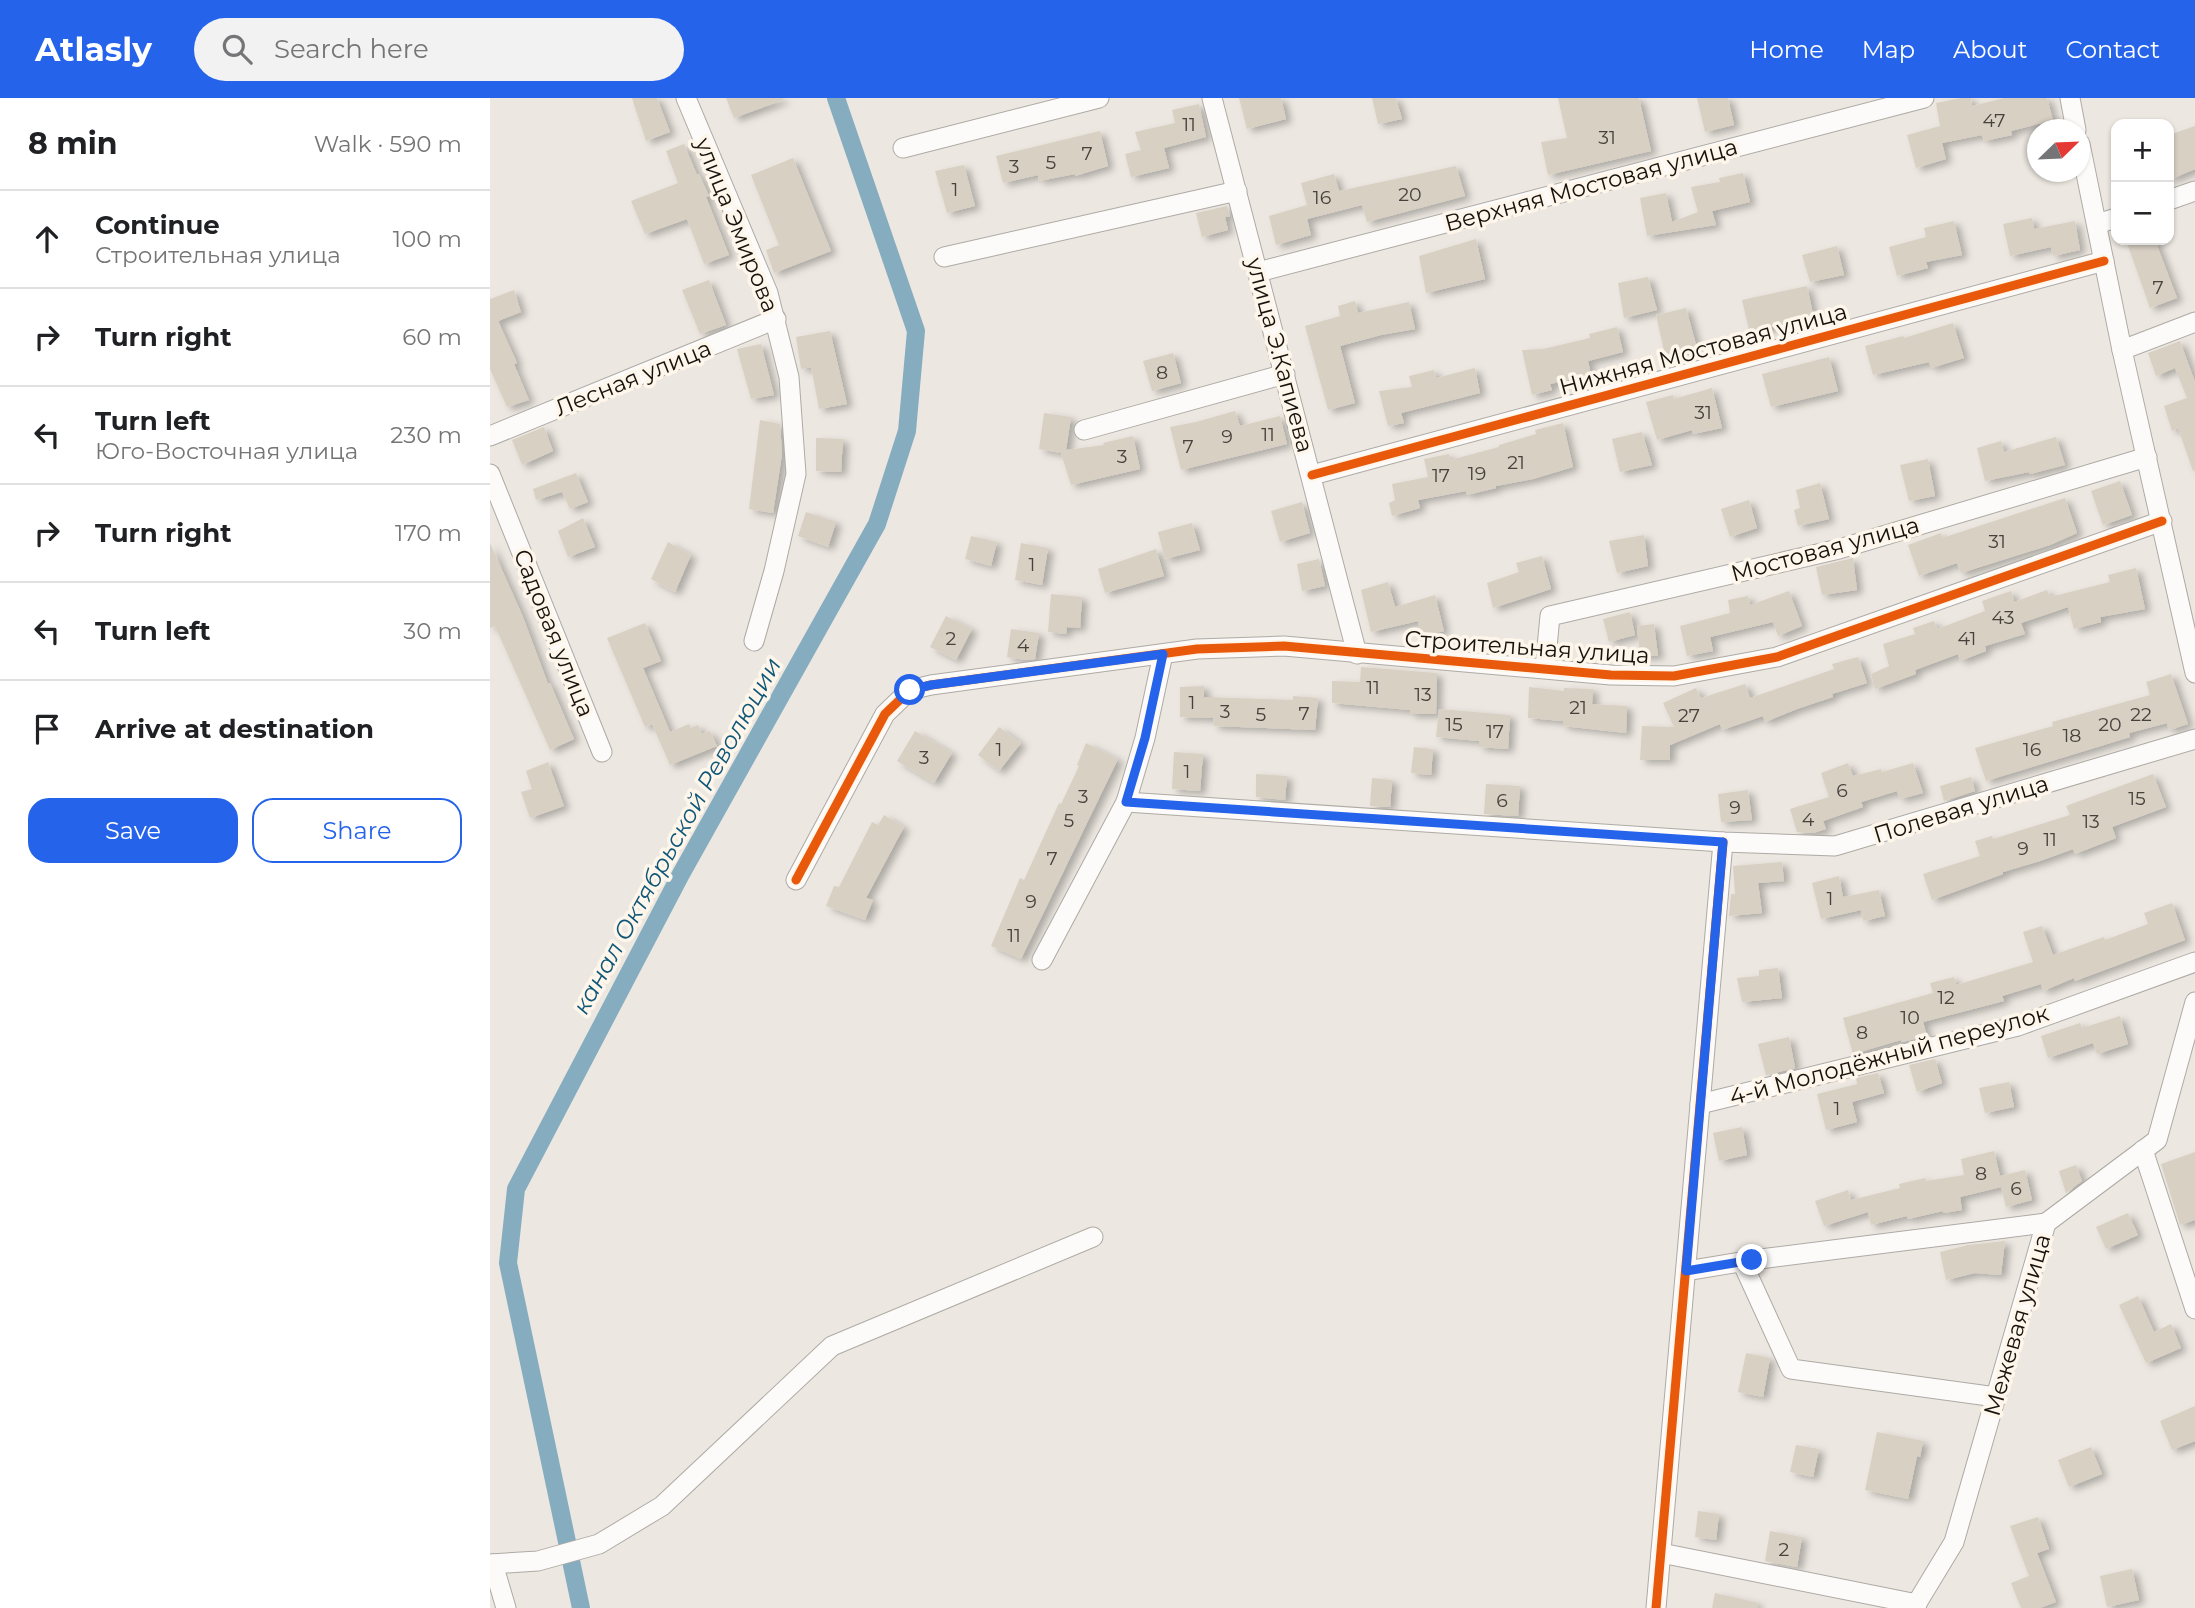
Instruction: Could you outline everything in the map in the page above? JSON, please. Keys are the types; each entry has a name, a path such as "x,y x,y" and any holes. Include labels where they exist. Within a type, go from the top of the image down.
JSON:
{"street":[{"name":"улица Эмирова","path":"686,98 768,293 789,377 796,474 774,571 754,641"},
{"path":"903,148 1099,98"},
{"name":"улица Э.Капиева","path":"1212,98 1357,654"},
{"name":"Верхняя Мостовая улица","path":"1258,272 1924,98"},
{"path":"2070,98 2074,119"},
{"path":"2088,182 2122,350 2195,673"},
{"path":"944,257 1237,191"},
{"path":"2174,198 2195,191"},
{"path":"2096,224 2111,220"},
{"name":"Нижняя Мостовая улица","path":"1312,475 2104,261"},
{"name":"Лесная улица","path":"490,436 776,319"},
{"path":"2122,350 2195,322"},
{"path":"1084,430 1285,374"},
{"name":"Мостовая улица","path":"1545,668 1550,617 1839,549 2147,457"},
{"name":"Садовая улица","path":"490,474 602,752"},
{"name":"Строительная улица","path":"796,880 885,714 910,690 1197,649 1284,646 1611,675 1674,676 1777,657 2162,521"},
{"path":"1042,960 1126,802 1145,738 1163,654"},
{"name":"Полевая улица","path":"1126,802 1723,842 1835,846 2195,739"},
{"path":"1656,1608 1723,842"},
{"name":"4-й Молодёжный переулок","path":"1700,1104 2018,1026 2195,962"},
{"name":"Межевая улица","path":"1916,1606 1954,1542 2046,1223 2157,1140 2195,1002"},
{"path":"2143,1150 2195,1309"},
{"path":"1686,1271 2046,1223"},
{"path":"506,1608 492,1564 538,1561 599,1544 662,1506 832,1346 1093,1237"},
{"path":"1742,1262 1791,1369 1996,1397"},
{"path":"1661,1553 1916,1606"}],"building":[{"path":"632,98 657,98 670,132 646,141"},
{"path":"726,98 783,98 783,100 734,118"},
{"path":"1239,98 1281,98 1286,119 1247,129"},
{"path":"1372,98 1396,98 1402,119 1378,124"},
{"path":"1558,98 1639,98 1651,151 1548,175 1541,142 1567,138"},
{"path":"1697,98 1728,98 1734,125 1705,132"},
{"path":"1971,98 1972,106 2004,98 2047,98 2053,119 2027,119 2027,127 2011,131 2012,135 1984,141 1982,135 1942,143 1946,159 1916,168 1907,135 1940,126 1936,103"},
{"path":"1199,104 1206,137 1164,148 1169,168 1131,177 1125,154 1141,150 1135,132 1175,123 1172,110"},
{"path":"2195,126 2195,169 2174,178 2174,133"},
{"path":"1100,131 1108,166 1075,176 1039,181 1038,175 1003,183 996,156"},
{"path":"684,144 709,196 706,197 729,255 704,264 687,219 645,234 631,201 678,183 666,151"},
{"path":"793,158 831,251 774,273 766,250 779,245 751,175"},
{"path":"964,165 975,206 947,213 935,171"},
{"path":"1456,166 1465,196 1367,222 1362,205 1307,219 1311,235 1276,245 1269,216 1307,205 1301,183 1334,174 1339,191"},
{"path":"1743,173 1750,202 1712,211 1716,225 1647,236 1640,198 1666,193 1672,222 1698,212 1691,187 1720,182 1719,178"},
{"path":"1227,206 1230,216 1225,217 1228,230 1202,237 1196,213"},
{"path":"2032,218 2034,229 2075,221 2080,250 2053,256 2051,247 2010,256 2003,224"},
{"path":"1954,221 1962,255 1926,262 1928,268 1897,276 1889,247 1926,237 1924,228"},
{"path":"1476,239 1485,279 1426,293 1419,256"},
{"path":"2128,245 2157,245 2177,298 2150,308"},
{"path":"1837,246 1844,275 1810,282 1802,255"},
{"path":"1648,277 1657,310 1624,318 1618,283"},
{"path":"709,280 726,325 700,334 682,290"},
{"path":"1807,286 1813,314 1750,334 1742,300"},
{"path":"514,290 521,312 498,321 517,363 514,364 529,400 507,407 490,369 490,299"},
{"path":"1355,301 1358,313 1409,302 1415,329 1340,346 1355,403 1328,410 1305,326 1340,316 1338,306"},
{"path":"1686,308 1697,348 1665,355 1656,315"},
{"path":"1953,323 1964,358 1931,368 1929,362 1873,375 1865,346 1903,336 1904,338"},
{"path":"1617,327 1623,352 1588,361 1591,375 1550,384 1552,390 1532,395 1522,350 1543,349 1590,338 1589,334"},
{"path":"830,331 847,404 819,409 811,367 801,369 796,337"},
{"path":"2180,341 2195,382 2193,471 2178,428 2172,431 2164,406 2187,398 2175,368 2156,376 2148,353"},
{"path":"761,344 774,395 751,399 737,349"},
{"path":"1173,353 1181,383 1152,391 1143,361"},
{"path":"1829,357 1838,391 1771,407 1762,374"},
{"path":"1475,368 1480,393 1401,413 1404,423 1388,426 1379,391 1412,387 1409,376 1434,370 1436,378"},
{"path":"1712,388 1722,428 1693,434 1692,430 1657,440 1646,402 1673,395 1674,399"},
{"path":"1235,411 1240,426 1280,416 1287,444 1181,470 1170,427"},
{"path":"1044,413 1071,417 1066,450 1104,445 1103,443 1133,436 1140,469 1071,485 1061,453 1039,449"},
{"path":"760,420 780,424 782,454 773,513 749,509"},
{"path":"1563,423 1573,467 1467,495 1466,491 1418,500 1420,508 1392,516 1389,503 1395,500 1392,484 1428,477 1424,459 1449,454 1450,460 1499,447 1536,434 1535,430"},
{"path":"544,427 553,451 522,465 512,440"},
{"path":"1642,432 1652,465 1620,472 1612,439"},
{"path":"2056,437 2065,465 1985,481 1977,448 2001,441 2004,452"},
{"path":"816,438 843,439 841,472 816,471"},
{"path":"1928,459 1935,496 1909,501 1900,465"},
{"path":"576,473 588,502 570,509 562,492 536,500 533,489"},
{"path":"2120,481 2132,515 2103,525 2091,491"},
{"path":"1820,483 1829,519 1798,526 1794,510 1800,508 1796,490"},
{"path":"2065,498 2077,533 2050,545 1961,573 1957,563 1919,576 1908,545 1941,533 1942,538"},
{"path":"1749,500 1757,528 1730,537 1721,509"},
{"path":"1302,502 1310,533 1280,542 1271,511"},
{"path":"806,512 836,522 828,547 798,536"},
{"path":"583,518 595,547 568,557 558,531"},
{"path":"1192,523 1200,550 1165,559 1158,532"},
{"path":"1644,535 1648,566 1617,573 1609,541"},
{"path":"971,536 997,542 991,566 965,559"},
{"path":"668,542 691,555 675,592 651,579"},
{"path":"490,543 523,617 548,684 550,683 574,739 550,750 495,626 490,628"},
{"path":"1021,543 1048,548 1042,585 1015,580"},
{"path":"1156,549 1164,576 1105,593 1098,569"},
{"path":"1542,556 1551,589 1493,608 1487,583 1519,572 1516,563"},
{"path":"1853,558 1857,590 1822,595 1816,567"},
{"path":"1319,559 1325,586 1302,591 1297,564"},
{"path":"2136,568 2145,609 2100,617 2101,622 2074,629 2068,607 2021,623 2025,634 1985,646 1986,651 1960,661 1958,654 1915,670 1916,674 1875,689 1871,674 1889,666 1883,644 1915,634 1913,628 1934,621 1937,629 1985,611 1982,601 2011,591 2014,602 2047,590 2050,597 2110,582 2108,575"},
{"path":"1388,582 1395,607 1435,595 1444,631 1422,636 1418,621 1371,632 1361,590"},
{"path":"1789,591 1802,626 1778,636 1773,622 1710,637 1713,651 1687,656 1680,626 1730,613 1728,600 1748,596 1750,605"},
{"path":"1051,594 1082,597 1080,628 1067,627 1066,634 1048,632"},
{"path":"1630,612 1635,635 1609,642 1603,619"},
{"path":"946,616 972,629 956,660 930,647"},
{"path":"645,623 661,661 643,668 670,732 689,724 691,728 698,725 702,734 710,731 717,746 670,765 652,724 645,727 607,638"},
{"path":"1654,624 1658,656 1640,656 1637,626"},
{"path":"1011,629 1039,633 1035,659 1007,657"},
{"path":"1858,657 1867,683 1832,694 1833,697 1765,722 1763,716 1722,730 1720,724 1670,745 1670,760 1640,760 1642,726 1674,727 1663,703 1696,688 1701,698 1745,684 1750,698 1834,669 1832,664"},
{"path":"1361,667 1437,673 1436,714 1410,714 1410,710 1332,703 1332,681 1360,682"},
{"path":"2171,674 2188,724 2169,730 2167,723 2129,733 2130,737 1986,781 1975,748 2053,726 2052,722 2150,695 2146,682"},
{"path":"1204,686 1204,697 1293,700 1293,696 1318,698 1315,730 1214,726 1213,718 1180,717 1180,687"},
{"path":"1529,687 1564,691 1564,688 1593,689 1592,704 1627,706 1626,733 1563,726 1563,721 1528,718"},
{"path":"1439,709 1510,715 1508,749 1479,747 1479,741 1436,737"},
{"path":"999,727 1021,743 999,771 978,755"},
{"path":"915,731 952,753 934,783 897,761"},
{"path":"1086,743 1118,759 1021,959 991,946 1020,878 1024,880 1079,766 1077,765"},
{"path":"1414,747 1433,749 1431,775 1411,773"},
{"path":"1174,752 1203,754 1200,791 1172,789"},
{"path":"548,762 564,806 530,818 521,792 532,789 526,771"},
{"path":"1848,763 1853,776 1881,769 1882,772 1913,763 1923,793 1900,799 1897,791 1861,802 1863,807 1823,821 1826,829 1813,833 1797,832 1790,809 1829,797 1821,773"},
{"path":"1256,774 1287,776 1285,800 1256,797"},
{"path":"2153,774 2166,807 2112,827 2116,838 2075,854 2073,849 2003,872 1932,900 1923,874 1980,856 1975,841 1992,836 1993,839 2070,815 2066,806"},
{"path":"1971,777 1975,791 1944,801 1940,786"},
{"path":"1372,778 1392,780 1390,807 1370,806"},
{"path":"1486,784 1520,786 1518,816 1484,814"},
{"path":"1748,790 1752,820 1721,822 1718,794"},
{"path":"884,815 904,827 866,898 873,900 865,920 826,906 834,886 839,887 872,822 878,825"},
{"path":"1782,862 1784,881 1758,883 1762,913 1729,916 1731,894 1735,894 1733,866"},
{"path":"1839,876 1843,897 1879,890 1885,916 1863,921 1861,910 1821,919 1812,883"},
{"path":"2172,903 2185,940 2075,981 2074,978 2043,991 2041,984 2002,996 2004,1001 1923,1022 1927,1036 1902,1042 1901,1040 1853,1054 1843,1018 1933,993 1930,983 1954,977 1956,985 2033,962 2023,932 2042,926 2053,955 2148,924 2144,913"},
{"path":"1778,968 1782,998 1742,1002 1737,978 1759,976 1759,970"},
{"path":"2120,1016 2128,1044 2097,1054 2093,1043 2048,1058 2041,1036 2080,1023 2082,1028"},
{"path":"1789,1037 1795,1068 1766,1075 1758,1044"},
{"path":"1935,1059 1942,1083 1917,1092 1909,1065"},
{"path":"1878,1073 1884,1093 1852,1102 1857,1122 1826,1130 1817,1094 1857,1084 1856,1078"},
{"path":"2009,1082 2014,1107 1985,1113 1979,1088"},
{"path":"1742,1127 1747,1155 1719,1161 1713,1133"},
{"path":"1994,1151 2000,1176 2025,1170 2032,1200 2006,1207 2001,1187 1960,1197 1962,1210 1943,1211 1908,1219 1907,1216 1871,1225 1868,1212 1824,1226 1815,1201 1848,1190 1851,1200 1900,1188 1899,1184 1925,1178 1926,1181 1964,1175 1961,1159"},
{"path":"2195,1152 2195,1220 2180,1225 2161,1164"},
{"path":"2076,1165 2082,1181 2066,1193 2059,1171"},
{"path":"2128,1213 2138,1235 2106,1249 2096,1227"},
{"path":"2005,1241 2001,1275 1975,1273 1946,1280 1940,1252 1968,1245"},
{"path":"2138,1296 2154,1332 2171,1324 2181,1348 2146,1363 2119,1305"},
{"path":"1746,1353 1770,1358 1763,1397 1738,1392"},
{"path":"2195,1406 2195,1441 2172,1450 2160,1421"},
{"path":"1877,1432 1923,1441 1908,1499 1865,1490"},
{"path":"1796,1445 1819,1449 1813,1477 1790,1472"},
{"path":"2091,1447 2102,1474 2069,1487 2058,1460"},
{"path":"1698,1511 1719,1514 1716,1540 1695,1537"},
{"path":"2038,1517 2049,1549 2037,1553 2056,1602 2040,1608 2021,1608 2011,1583 2029,1576 2010,1526"},
{"path":"1770,1531 1802,1537 1797,1567 1765,1561"},
{"path":"2132,1569 2139,1600 2107,1607 2100,1576"},
{"path":"1715,1593 1758,1603 1757,1608 1712,1608"}],"waterway":[{"name":"канал Октябрьской Революции","path":"581,1608 508,1263 516,1189 681,874 877,524 907,431 916,331 836,98"}],"cycle path":[{"path":"1312,475 2104,261"},
{"path":"796,880 885,714 910,690 1197,649 1284,646 1611,675 1674,676 1777,657 2162,521"},
{"path":"1656,1608 1723,842"}],"route":[{"path":"910,690 1163,654 1145,738 1126,802 1723,842 1686,1271 1752,1260"}]}
